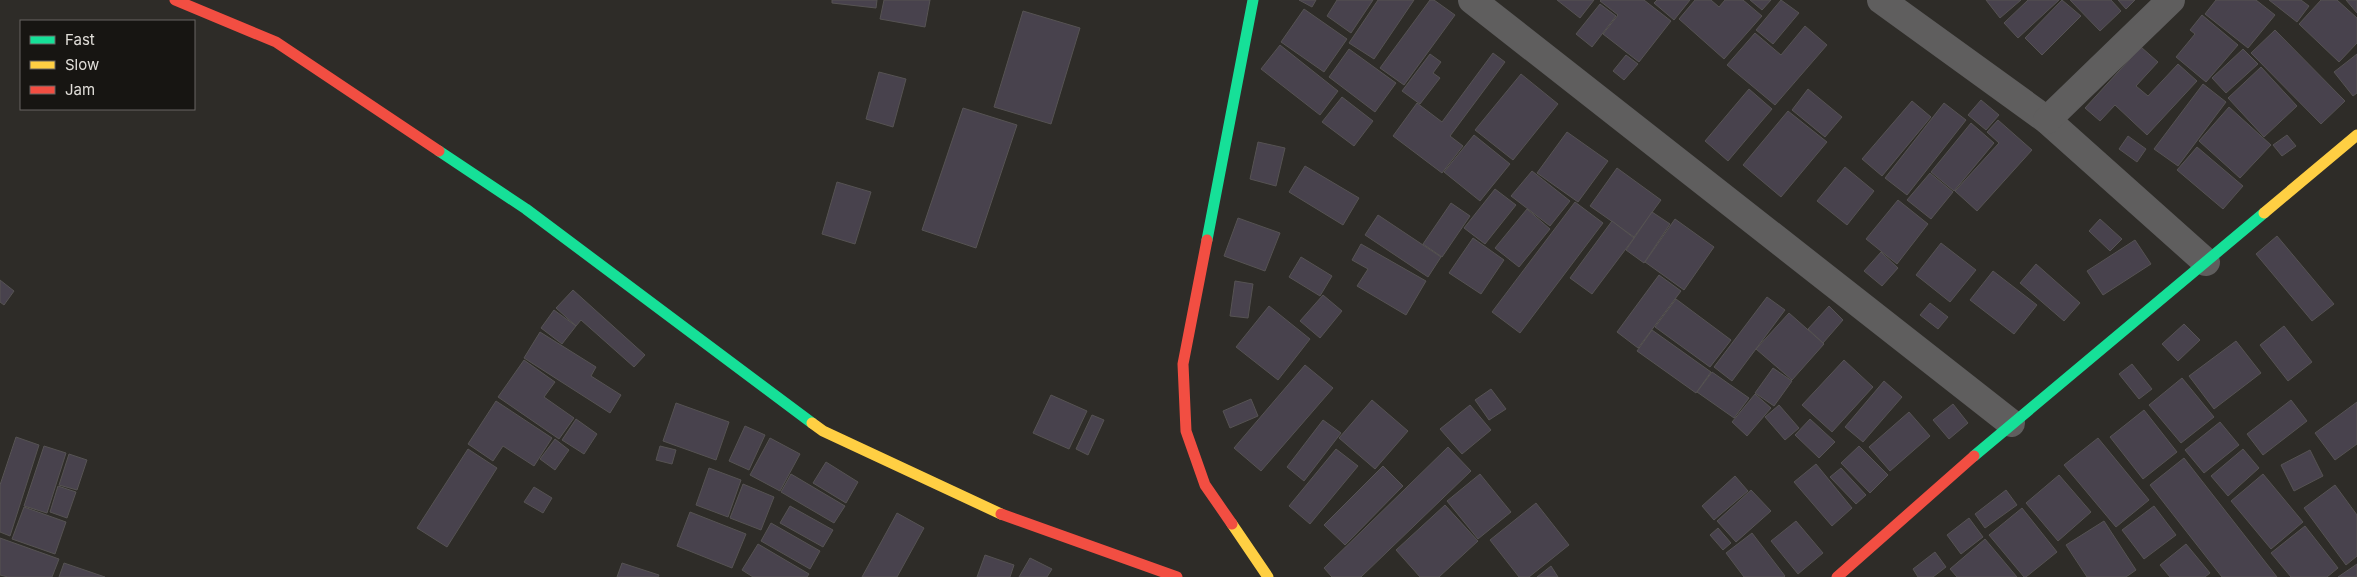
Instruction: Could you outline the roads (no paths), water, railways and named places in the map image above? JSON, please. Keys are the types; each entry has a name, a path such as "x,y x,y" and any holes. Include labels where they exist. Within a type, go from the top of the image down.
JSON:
{"street":[{"path":"175,0 276,42 526,209 823,431 997,513 1177,577"},
{"path":"1253,0 1183,364 1186,431 1205,485 1268,577"},
{"path":"1472,0 2012,423"},
{"path":"1881,0 2047,120 2206,262"},
{"path":"2047,120 2171,0"},
{"path":"1837,577 2012,423 2357,135"}]}
